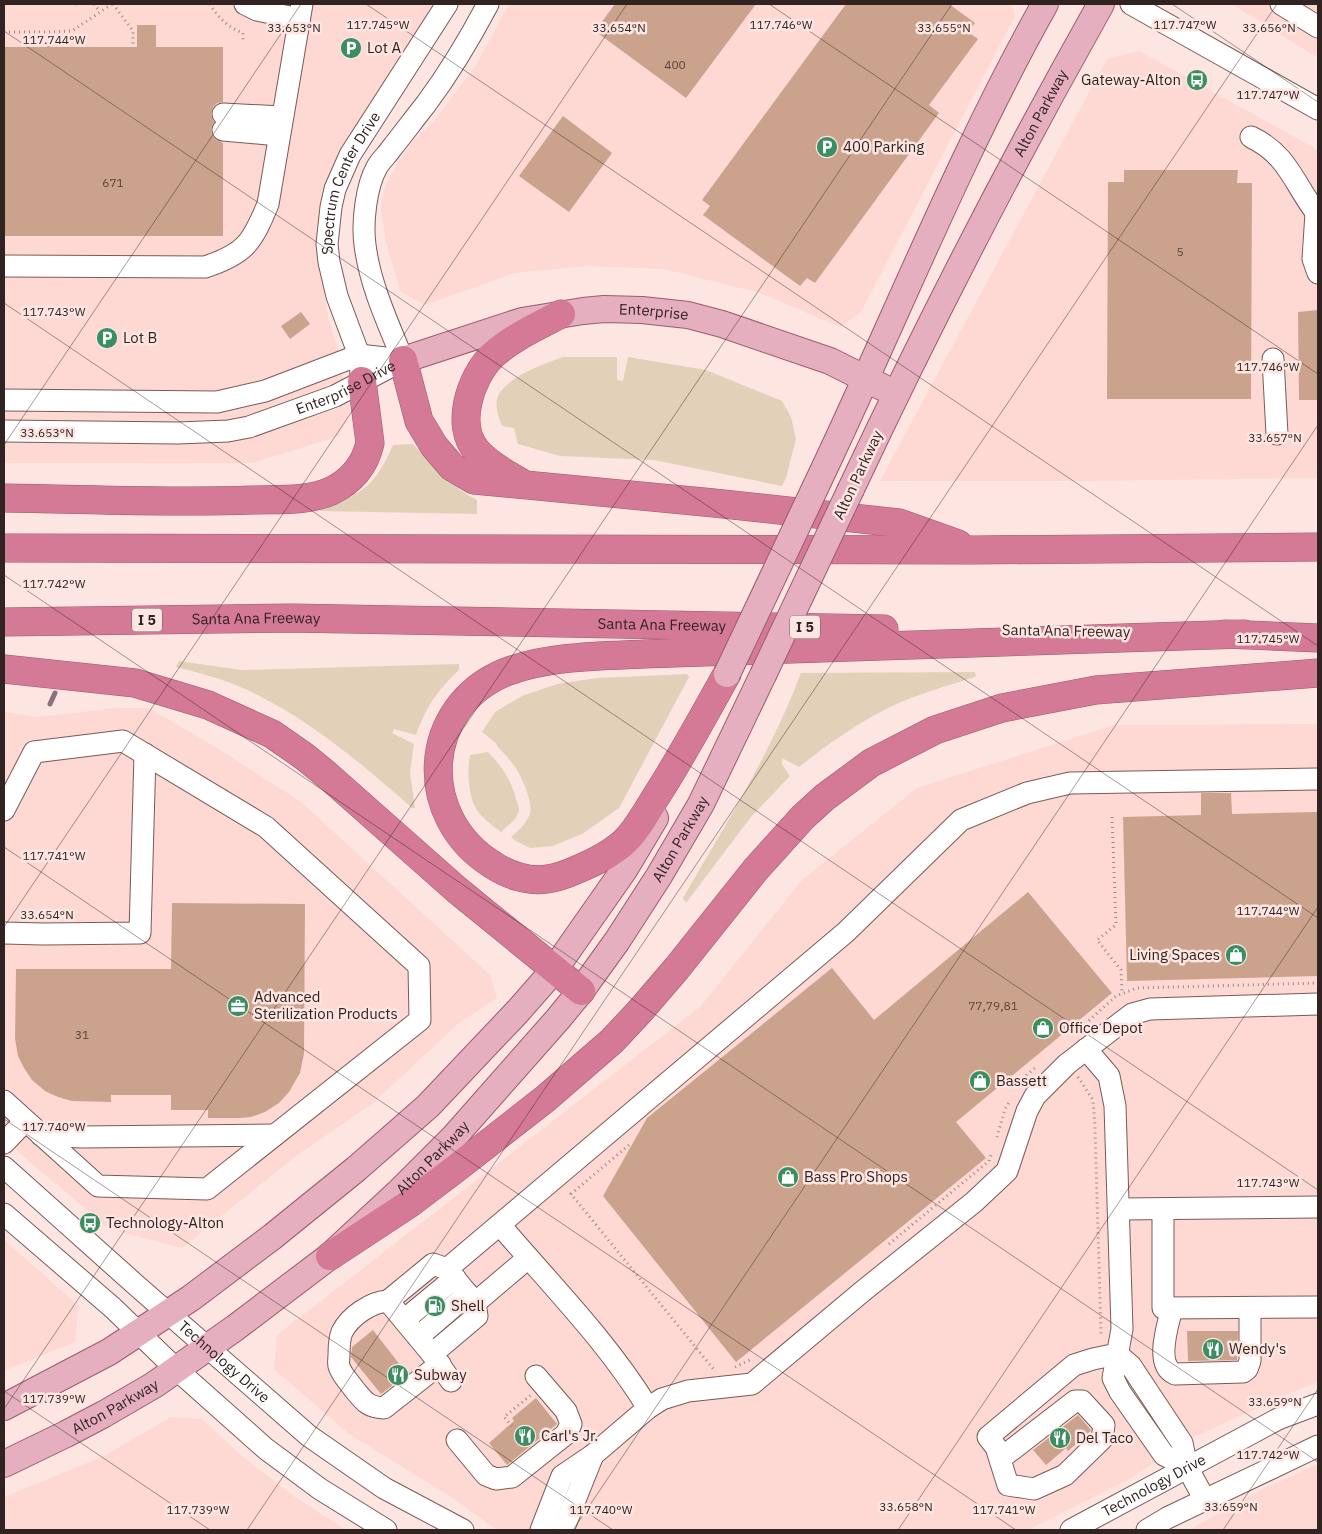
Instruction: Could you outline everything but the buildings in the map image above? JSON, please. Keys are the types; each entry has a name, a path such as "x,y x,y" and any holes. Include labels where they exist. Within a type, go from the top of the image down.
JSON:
{"highway":[{"path":"528,486 497,469 476,450 468,433 466,416 469,394 478,374 492,356 512,341 561,314"},
{"path":"403,360 419,421 434,446 452,467 474,480 899,523 976,550"},
{"path":"4,498 219,501 305,498 330,491 350,479 361,467 368,452 370,442 361,368"},
{"path":"4,548 976,550 1318,547"},
{"name":"Santa Ana Freeway","path":"4,622 291,618 1244,634 1318,638"},
{"path":"727,674 674,768 634,832 623,843 598,860 566,875 546,880 520,877 497,868 483,859 457,833 448,817 438,784 438,766 442,743 455,713 486,682 507,672 539,663 590,656 1244,634"},
{"path":"4,669 135,683 208,705 272,734 320,769 457,890 581,991"},
{"path":"330,1256 409,1204 454,1170 545,1099 612,1041 677,968 756,869 803,817 832,791 871,763 935,730 1002,708 1096,690 1318,673"}],"main road":[{"path":"4,1407 109,1352 191,1298 272,1236 356,1168 428,1106 554,970 624,870 680,771 867,379 887,328 978,132 1045,4"},
{"name":"Alton Parkway","path":"4,1464 104,1414 154,1384 208,1347 330,1256 401,1190 453,1138 581,991 638,909 684,834 717,771 896,393 1024,144 1102,4"},
{"name":"Enterprise","path":"403,360 507,324 561,314 604,309 623,309 674,313 722,324 830,362 896,393"}],"street":[{"path":"4,266 204,268 226,260 243,249 251,239 268,204 300,11 257,10 244,4"},
{"name":"Spectrum Center Drive","path":"361,368 337,296 329,262 327,244 328,225 335,188 350,155 447,4"},
{"name":"Spectrum Center Drive","path":"403,360 384,315 364,243 364,224 369,192 377,167 428,101 471,35 488,4"},
{"path":"1131,4 1318,109"},
{"path":"1281,4 1318,27"},
{"path":"223,122 281,126"},
{"path":"1251,137 1264,143 1282,160 1317,214 1313,259 1318,273"},
{"path":"1273,359 1277,434"},
{"name":"Enterprise Drive","path":"4,400 217,402 403,360"},
{"name":"Enterprise Drive","path":"4,431 178,433 228,431 249,427 292,413 335,396 361,368"},
{"path":"4,810 34,752 124,741 266,827 420,966 420,1020 207,1189 98,1186 4,1101"},
{"path":"4,933 140,933 145,754"},
{"path":"404,1320 500,1225 846,932 962,820 1026,793 1070,783 1318,779"},
{"path":"541,1530 562,1476 593,1455 648,1408 662,1399 688,1391 752,1384 863,1291 974,1202 1007,1171 1027,1111 1035,1096 1066,1066 1077,1043 1132,1014 1150,1009 1318,1004"},
{"path":"1077,1043 1109,1076 1116,1106 1122,1329 1117,1354"},
{"path":"4,1143 25,1120"},
{"path":"41,1135 81,1137 275,1135"},
{"name":"Technology Drive","path":"4,1167 290,1421 325,1448 384,1488 463,1530"},
{"path":"1120,1209 1318,1207"},
{"path":"1163,1209 1163,1308 1318,1308"},
{"path":"4,1214 139,1332 176,1369 266,1448 320,1489 386,1530"},
{"path":"500,1225 560,1293 620,1367 648,1408"},
{"path":"418,1337 528,1258"},
{"path":"433,1264 451,1273 471,1299 477,1316 441,1366 384,1408 373,1408 365,1402 339,1366 339,1344 342,1332 350,1322 370,1304 388,1301 433,1264"},
{"path":"388,1301 441,1366"},
{"path":"1172,1308 1163,1354 1166,1366 1170,1372 1175,1374 1242,1372 1247,1369 1250,1361 1250,1308"},
{"path":"1000,1459 1075,1401 1082,1401 1104,1424 1102,1439 1066,1475 1034,1489 1008,1485 996,1447 988,1437 1074,1365 1117,1354"},
{"path":"1117,1354 1131,1366 1182,1444 1187,1467 1204,1500"},
{"path":"457,1440 486,1475 496,1479 512,1477 566,1434 571,1424 566,1411 535,1384"},
{"name":"Technology Drive","path":"1071,1530 1149,1490 1187,1467 1278,1419 1318,1404"},
{"path":"1147,1530 1204,1500 1318,1446"},
{"path":"563,1530 593,1455"}],"path":[{"path":"94,4 100,12"},
{"path":"4,32 72,31 113,4 133,31 133,47"},
{"path":"210,4 222,20 243,33 243,40"},
{"path":"49,47 50,32"},
{"path":"1112,817 1116,925 1097,940 1121,970 1122,992"},
{"path":"1077,1043 1122,992 1137,988 1318,983"},
{"path":"1019,1086 1023,1078 1036,1067"},
{"path":"997,1138 1005,1109 1014,1094"},
{"path":"629,1145 570,1194 716,1371"},
{"path":"882,1250 989,1161 994,1147"},
{"path":"729,1368 752,1359 759,1352"},
{"path":"708,1372 722,1370"},
{"path":"512,1426 504,1417 535,1384"}],"shaded area":[{"path":"4,4 448,4 329,198 316,245 329,321 337,346 350,414 339,436 252,463 4,463"},
{"path":"509,4 1012,4 1015,16 861,312 840,327 760,293 664,269 587,266 514,273 425,305 401,292 386,243 381,209 385,187 412,142 435,120 476,65"},
{"path":"1232,4 1318,4 1318,58"},
{"path":"1139,51 1318,150 1318,478 880,481 1107,59"},
{"path":"563,357 617,357 617,380 623,381 628,357 706,370 782,401 791,417 796,439 786,478 782,486 654,460 560,456 518,444 514,428 502,426 497,409 497,399 501,391 526,372"},
{"path":"413,444 435,468 459,489 477,500 477,514 320,511 321,508 347,498 366,487 380,470 393,445"},
{"path":"179,661 241,670 459,664 459,670 433,699 416,735 394,729 392,733 414,744 410,773 415,808 412,808 333,742 290,714 237,685 176,667"},
{"path":"975,672 976,676 972,678 919,695 876,714 842,735 799,767 782,758 782,764 790,776 750,818 686,903 683,898 762,760 801,673"},
{"path":"687,674 689,677 619,808 582,834 553,846 530,848 511,837 521,828 529,816 529,797 516,769 496,743 482,732 495,712 522,696 557,684 597,678"},
{"path":"117,708 149,708 225,753 301,802 490,975 497,998 459,1023 372,1104 297,1155 182,1248 110,1229 26,1159 4,1137 4,712 38,717"},
{"path":"1318,724 1318,1382 1198,1435 1126,1481 1028,1530 503,1530 494,1528 456,1500 349,1434 274,1369 277,1335 701,1006 802,880 917,788 1114,725"},
{"path":"488,752 507,777 519,809 512,823 501,832 479,813 474,805 470,791 470,755"},
{"path":"4,1240 81,1308 78,1310 75,1342 4,1371"},
{"path":"171,1417 202,1419 243,1457 295,1497 346,1530 4,1530 4,1497 104,1456"},
{"path":"1318,1464 1318,1530 1189,1530 1261,1490"}],"waterway":[{"path":"50,704 55,693"}],"place":[{"name":"Lot A","path":"351,48"},
{"name":"Gateway-Alton","path":"1197,80"},
{"name":"400 Parking","path":"827,147"},
{"name":"Lot B","path":"107,338"},
{"name":"Living Spaces","path":"1236,955"},
{"name":"Advanced Sterilization Products","path":"238,1006"},
{"name":"Office Depot","path":"1043,1028"},
{"name":"Bassett","path":"980,1081"},
{"name":"Bass Pro Shops","path":"788,1177"},
{"name":"Technology-Alton","path":"90,1223"},
{"name":"Shell","path":"435,1306"},
{"name":"Wendy's","path":"1213,1349"},
{"name":"Subway","path":"398,1375"},
{"name":"Carl's Jr.","path":"525,1436"},
{"name":"Del Taco","path":"1060,1438"}]}
